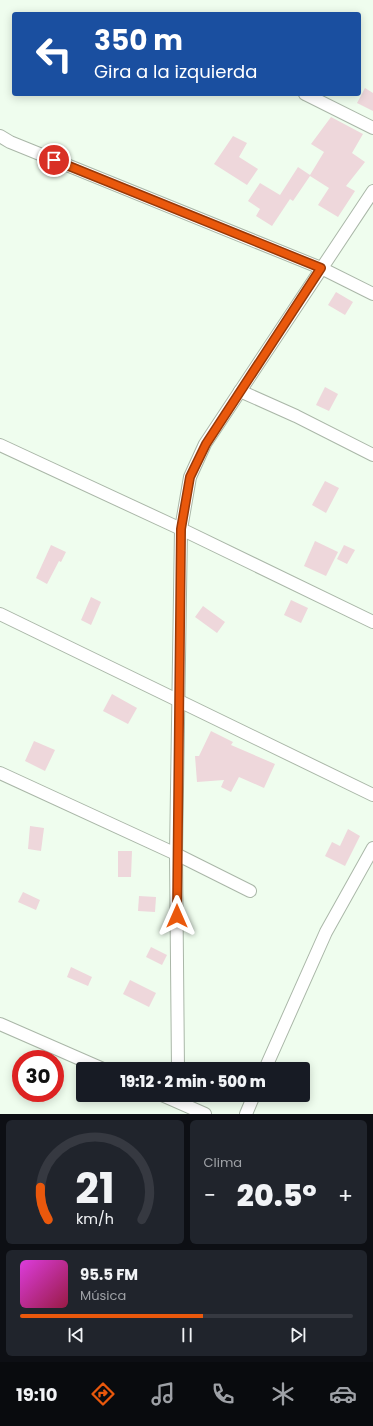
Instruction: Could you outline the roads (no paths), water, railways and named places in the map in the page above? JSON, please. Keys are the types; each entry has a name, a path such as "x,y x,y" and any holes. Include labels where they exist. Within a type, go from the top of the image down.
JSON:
{"street":[{"path":"309,96 373,128"},
{"path":"0,136 10,142 321,268 373,294"},
{"path":"178,1062 176,854 181,529 190,477 206,444 373,191"},
{"path":"240,391 296,416 373,455"},
{"path":"0,446 181,529 373,622"},
{"path":"0,614 179,699 373,795"},
{"path":"0,775 176,854 250,891"},
{"path":"268,1062 326,932 373,848"},
{"path":"0,1024 87,1062"},
{"path":"246,1114 251,1102"},
{"path":"178,1104 205,1114"}]}
